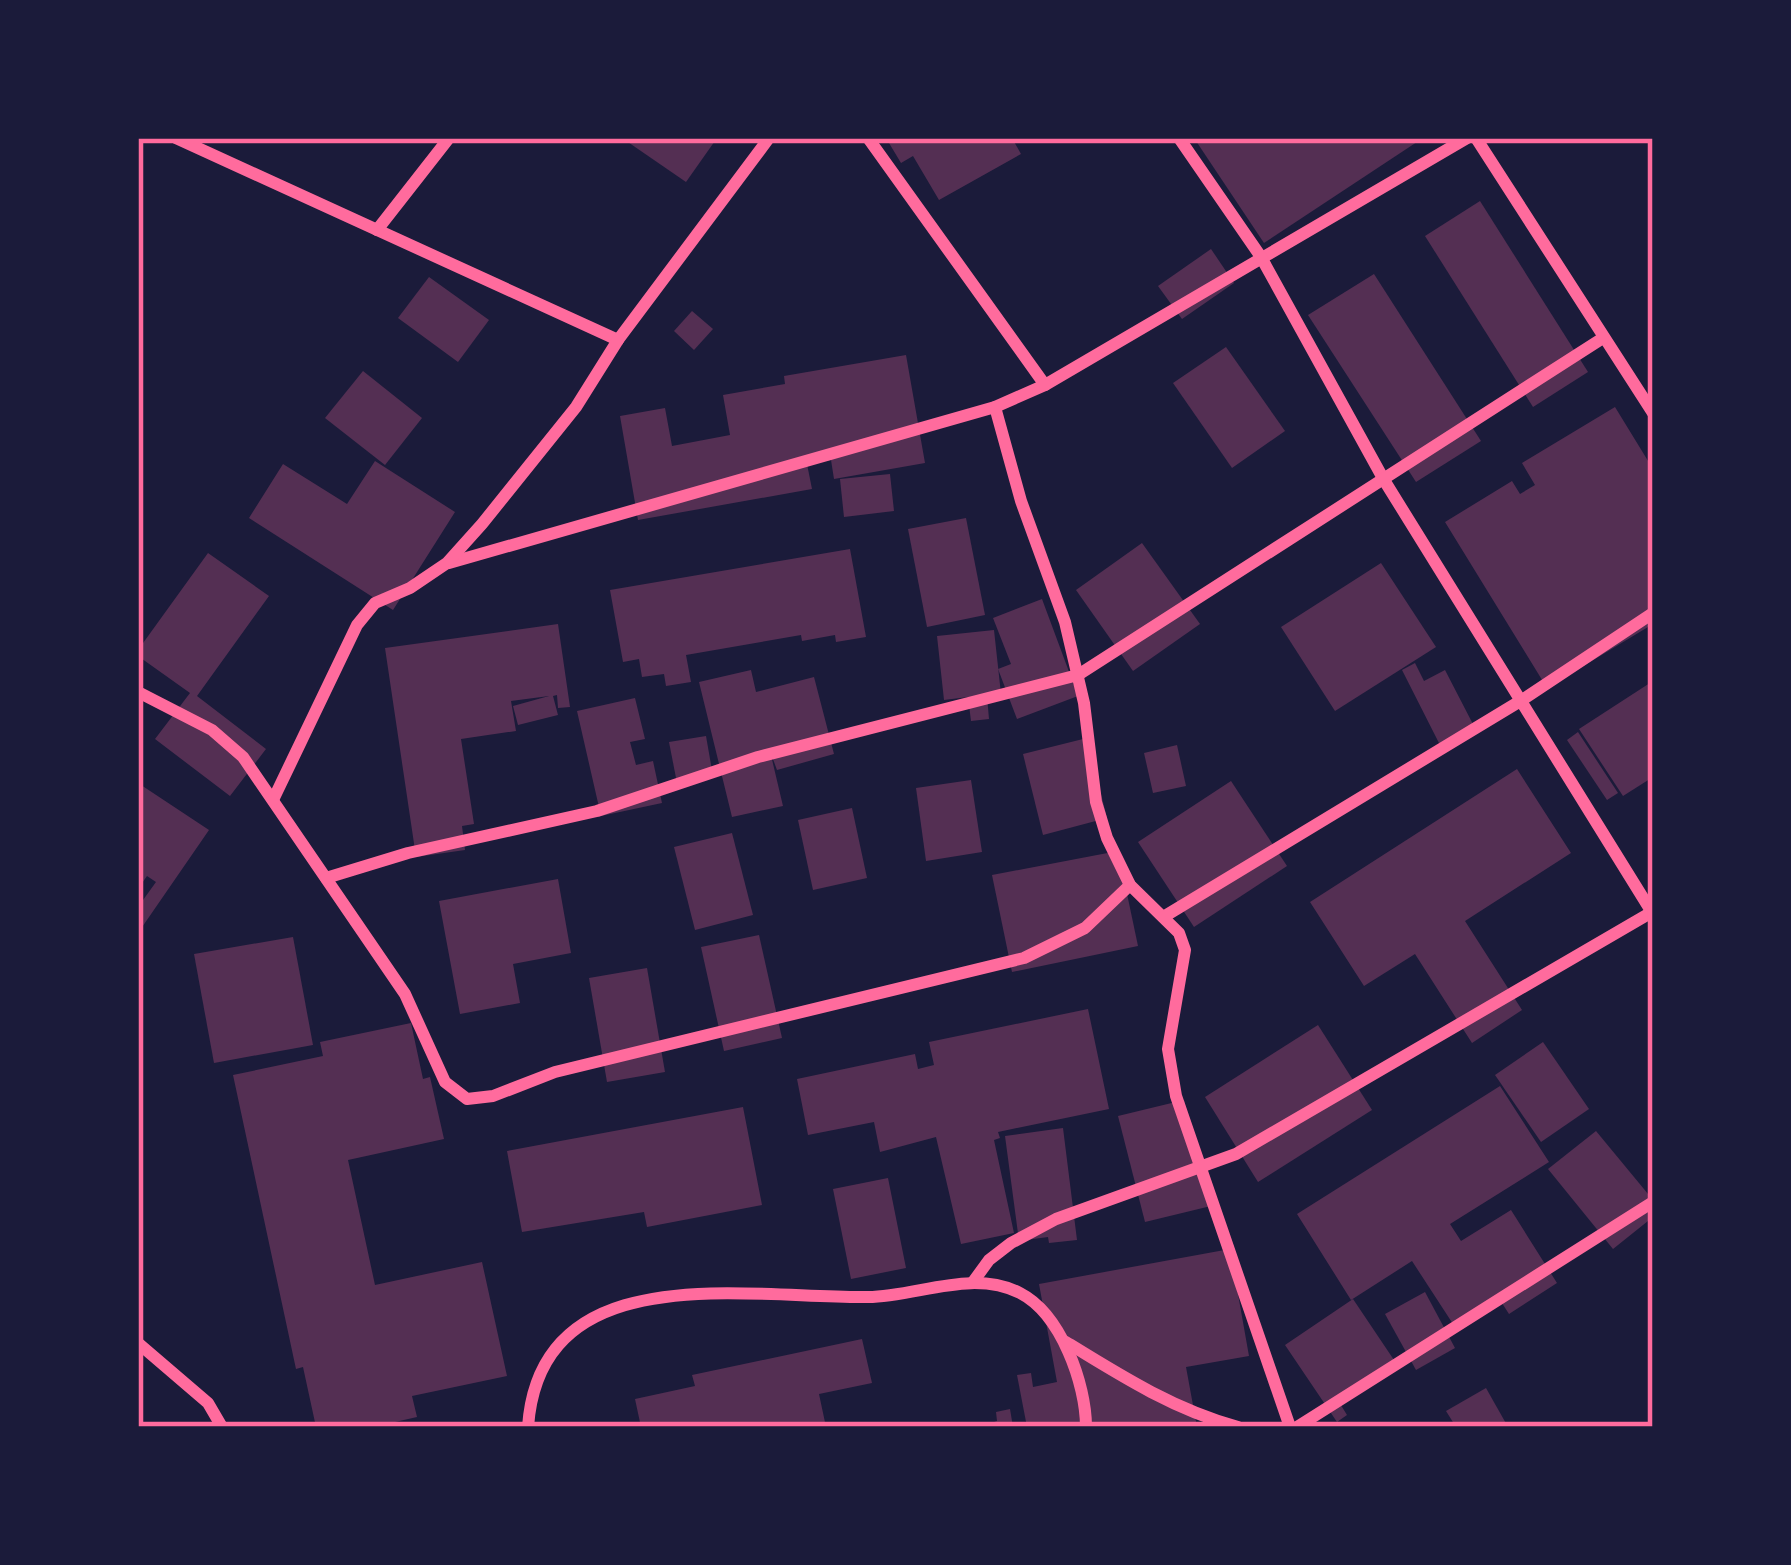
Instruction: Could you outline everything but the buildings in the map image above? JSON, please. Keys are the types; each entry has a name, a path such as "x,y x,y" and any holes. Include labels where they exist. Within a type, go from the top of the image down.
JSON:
{"street":[{"path":"176,138 618,340"},
{"path":"377,230 449,138"},
{"path":"273,800 357,625 375,603 410,588 447,563 576,407 618,340 769,138"},
{"path":"868,138 1045,386"},
{"path":"973,1282 1000,1251 1056,1220 1236,1154 1652,913 1384,480 1261,257 1178,138"},
{"path":"447,563 995,407 1045,386 1471,138 1653,413"},
{"path":"326,878 408,853 636,800 758,758 1078,674 1603,338"},
{"path":"995,407 1065,622 1078,674 1096,802 1107,838 1130,885 1165,916 1185,950 1168,1049 1176,1096 1293,1427 1653,1202"},
{"path":"1165,916 1522,700 1653,613"},
{"path":"138,692 212,730 243,757 405,994 445,1082 467,1099 556,1072 1024,958 1085,928 1130,885"},
{"path":"528,1427 540,1371 560,1343 598,1315 665,1294 874,1297 991,1281 1025,1295 1065,1342 1086,1410 1086,1427"},
{"path":"1065,1342 1132,1383 1238,1427"},
{"path":"138,1343 208,1403 222,1427"}]}
